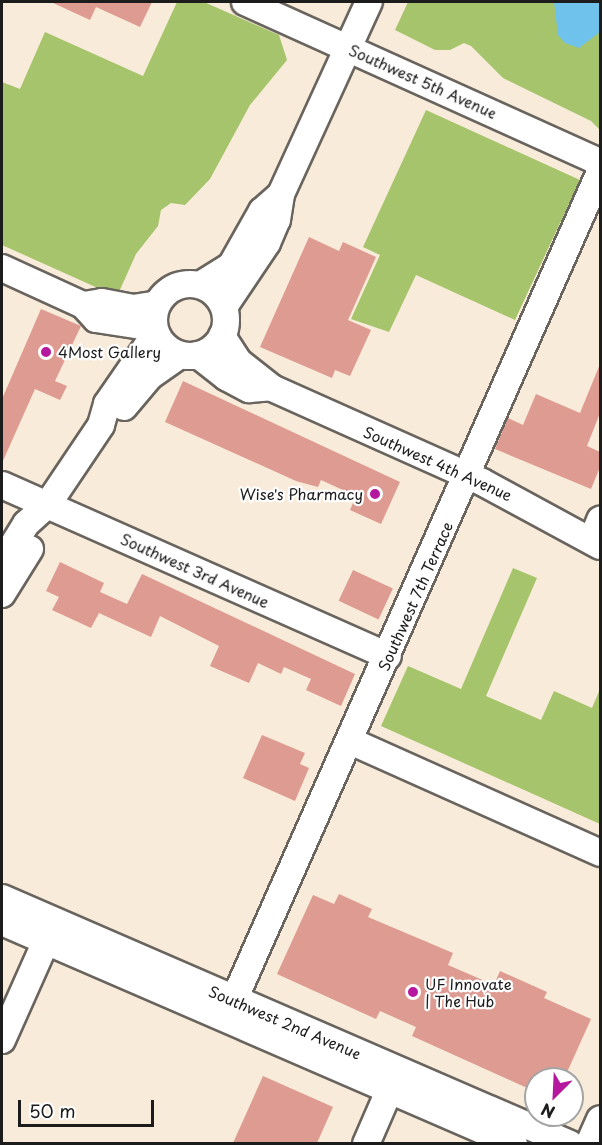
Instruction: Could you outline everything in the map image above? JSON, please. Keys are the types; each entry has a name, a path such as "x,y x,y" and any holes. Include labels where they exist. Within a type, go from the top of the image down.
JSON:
{"street":[{"name":"Southwest 5th Avenue","path":"245,2 600,162"},
{"path":"101,425 119,413 157,370 216,345 222,336 224,307 264,248 278,220 281,194 369,2"},
{"name":"Southwest 7th Terrace","path":"230,1009 600,172"},
{"path":"2,563 26,524 48,504 101,425 107,404 180,285 200,285 231,266 262,211 281,194"},
{"path":"2,268 83,305 96,319 156,322"},
{"path":"200,285 218,297 224,307"},
{"path":"156,322 164,346 189,355"},
{"name":"Southwest 4th Avenue","path":"222,336 239,362 272,388 598,535"},
{"name":"Southwest 4th Avenue","path":"189,355 249,389 272,388"},
{"name":"Southwest 3rd Avenue","path":"2,485 388,656"},
{"path":"2,594 40,533 48,504"},
{"path":"350,741 600,853"},
{"name":"Southwest 2nd Avenue","path":"2,898 50,930 394,1080 570,1143"},
{"name":"Southwest 2nd Avenue","path":"2,922 50,930"},
{"path":"2,1040 50,930"},
{"path":"366,1143 394,1080"},
{"name":"Southwest 2nd Avenue","path":"394,1080 514,1143"},
{"path":"589,1143 600,1119"}],"green space":[{"path":"177,2 204,2 279,35 287,60 250,105 210,179 185,205 171,203 161,210 158,226 136,254 119,292 100,289 2,245 2,82 20,89 45,32 143,76"},
{"path":"408,2 600,2 600,130 591,121 503,78 471,46 464,43 450,50 435,50 395,30"},
{"path":"426,110 580,180 515,320 416,275 389,332 351,319 380,255 363,247"},
{"path":"513,568 537,578 486,696 541,720 554,691 592,708 600,689 600,824 381,726 408,666 461,689"}],"water":[{"path":"554,2 600,2 600,32 579,48 565,43 558,35"}],"building":[{"path":"51,2 152,2 140,27 96,7 90,20"},
{"path":"309,237 339,251 343,242 376,257 348,320 371,330 350,376 335,370 332,378 260,347"},
{"name":"4Most Gallery","path":"41,309 81,326 55,381 67,386 60,400 35,389 2,463 2,399"},
{"path":"600,364 600,413 587,446 600,452 600,467 591,489 495,449 508,418 523,425 536,394 580,413"},
{"path":"183,381 400,482 381,524 350,510 356,496 321,480 318,487 296,481 165,422"},
{"path":"60,562 104,583 100,592 127,604 142,574 355,674 341,706 306,690 311,679 284,667 281,674 258,663 249,683 210,666 219,646 160,616 151,637 99,613 91,628 52,610 59,597 46,591"},
{"path":"353,570 393,589 379,619 339,601"},
{"path":"262,735 305,753 300,764 309,768 295,801 243,778"},
{"name":"UF Innovate | The Hub","path":"339,894 372,909 368,917 453,953 448,965 494,985 500,971 547,992 544,998 591,1019 569,1067 524,1067 524,1087 412,1036 416,1027 380,1011 376,1019 277,974 313,895 334,904"},
{"path":"263,1076 333,1107 317,1143 233,1143"}],"place":[{"name":"4Most Gallery","path":"46,352"},
{"name":"Wise's Pharmacy","path":"375,494"},
{"name":"UF Innovate | The Hub","path":"413,992"}]}
